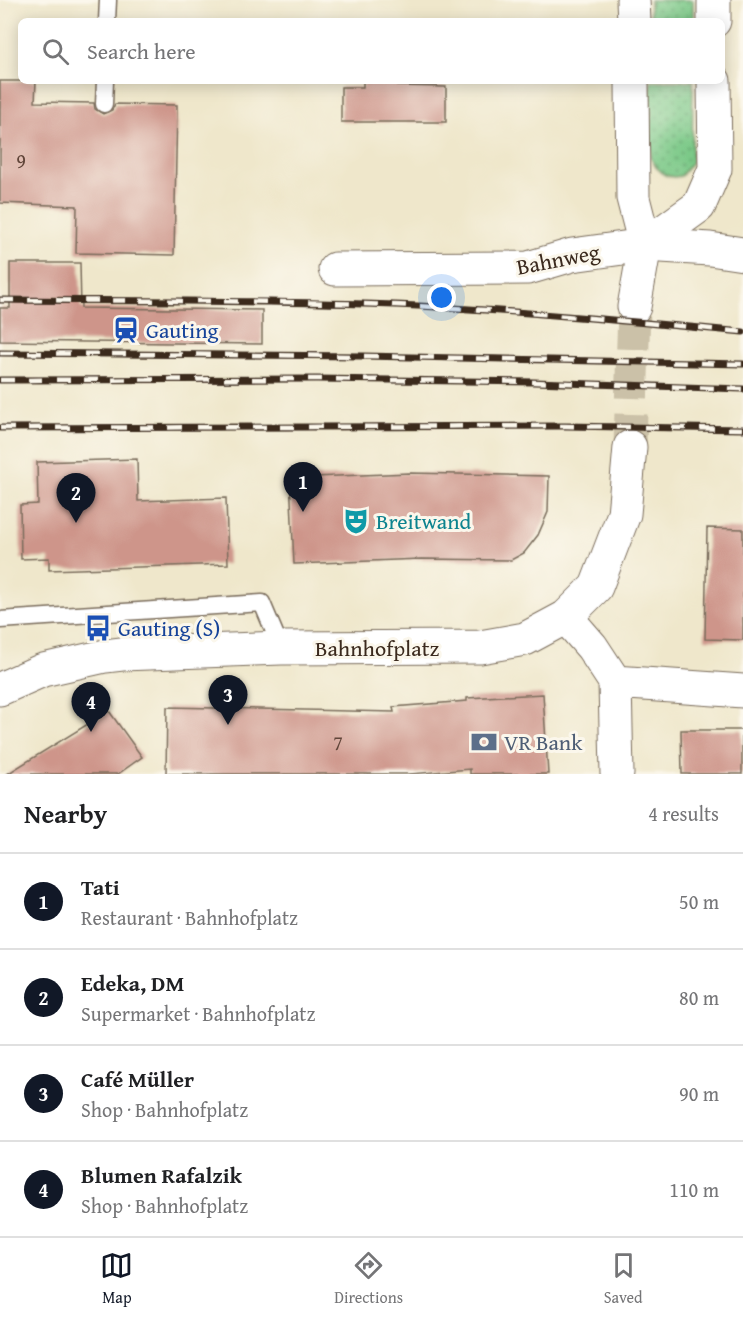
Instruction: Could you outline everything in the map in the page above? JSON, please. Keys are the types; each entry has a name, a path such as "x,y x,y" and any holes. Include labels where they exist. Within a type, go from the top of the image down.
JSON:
{"street":[{"path":"633,0 634,18"},
{"path":"714,0 714,18"},
{"path":"632,84 633,198 645,244 634,307"},
{"path":"645,244 699,206 703,197 715,169 714,84"},
{"name":"Bahnweg","path":"335,269 528,268 572,255 645,244 743,254"},
{"name":"Bahnhofplatz","path":"0,689 43,670 105,656 281,648 480,647 525,639 566,618 596,587 624,514 630,447"},
{"path":"566,618 592,647 615,682 617,774"},
{"path":"615,682 743,691"}],"lane":[{"path":"107,18 108,0"},
{"path":"104,104 105,84"},
{"path":"0,620 262,603 281,648"}],"green space":[{"path":"650,0 693,0 693,18 650,18"},
{"path":"651,84 693,84 692,162 681,176 674,177 665,175 656,167 651,158"}],"building":[{"path":"0,81 36,84 35,102 94,103 95,109 103,114 112,110 115,104 177,105 174,255 76,253 77,206 0,203"},
{"path":"363,84 398,84 398,86 446,87 446,122 341,122 341,87 363,87"},
{"path":"10,263 80,263 81,308 262,310 262,344 0,341 0,308 10,308"},
{"path":"137,459 138,501 226,498 228,564 49,570 49,558 21,559 20,505 38,504 37,462"},
{"path":"410,473 549,476 548,512 538,535 524,553 511,560 421,559 294,564 290,478"},
{"path":"707,528 743,529 743,640 705,639"},
{"path":"543,694 548,774 470,774 470,769 410,774 166,774 167,707 394,712 393,707 467,701 467,698"},
{"path":"109,711 142,757 118,774 7,774"},
{"path":"681,730 742,730 742,774 682,774"}],"tunnel":[{"path":"630,447 634,307"}],"railway":[{"path":"0,300 247,301 395,305 526,313 743,332"},
{"path":"0,353 363,356 743,364"},
{"path":"0,380 317,379 534,382 743,389"},
{"path":"0,428 565,426 743,429"}],"place":[{"name":"Gauting","path":"126,330"},
{"name":"Tati","path":"303,512"},
{"name":"Breitwand","path":"356,521"},
{"name":"Edeka, DM","path":"76,523"},
{"name":"Gauting (S)","path":"98,628"},
{"name":"Café Müller","path":"228,725"},
{"name":"Blumen Rafalzik","path":"91,732"},
{"name":"VR Bank","path":"484,742"}]}
